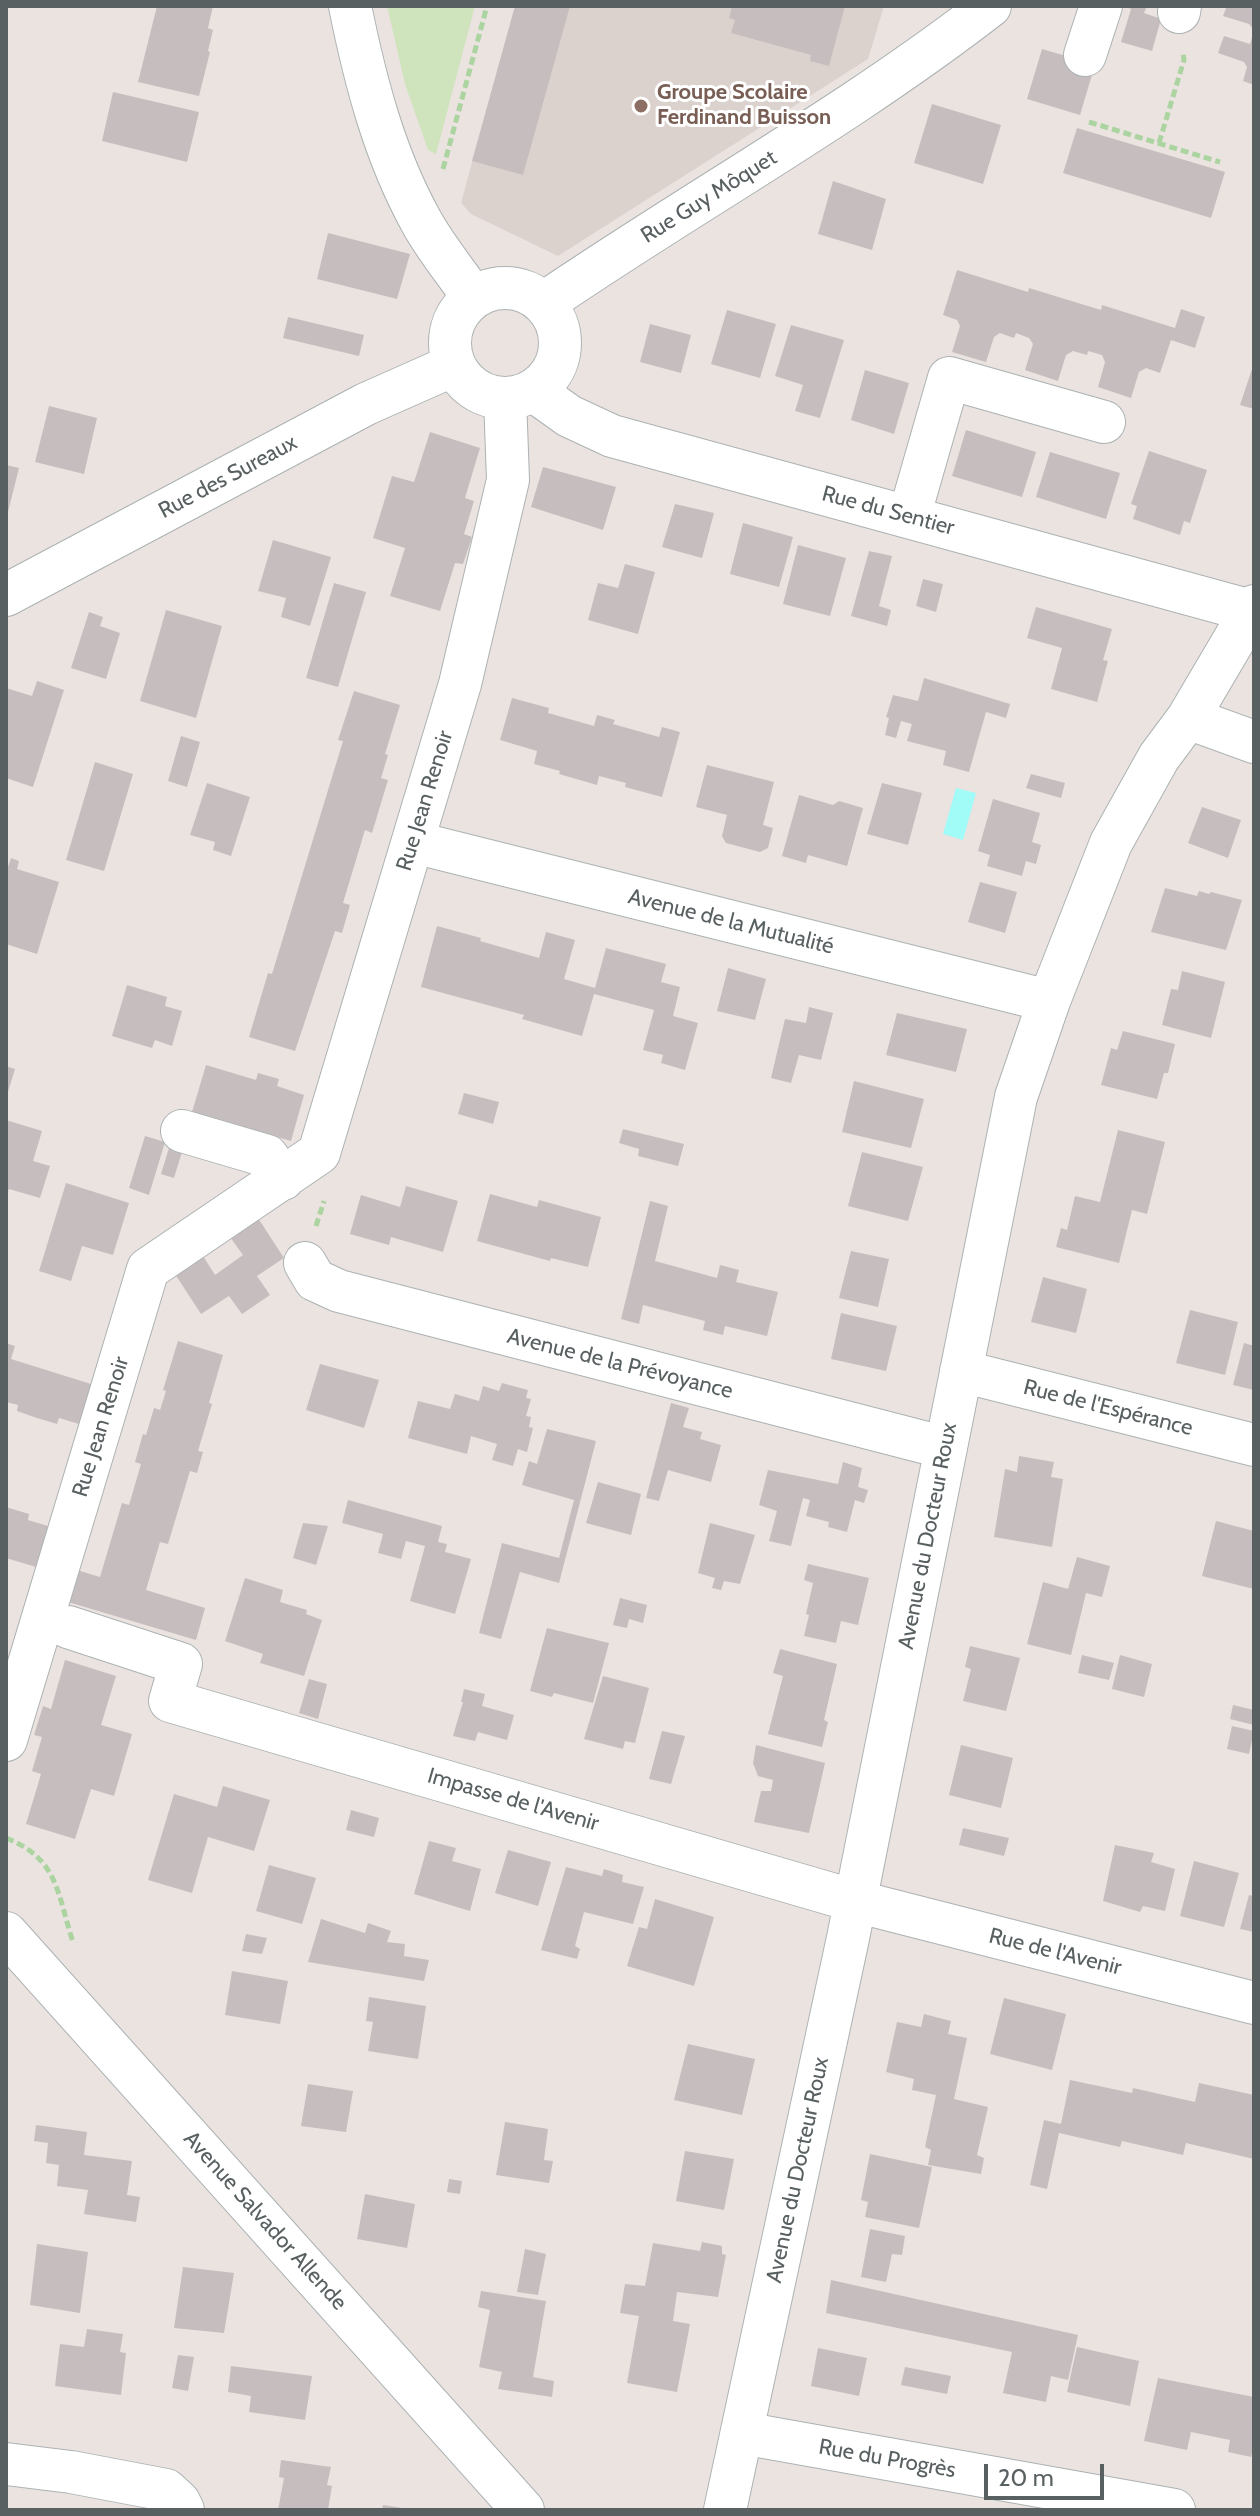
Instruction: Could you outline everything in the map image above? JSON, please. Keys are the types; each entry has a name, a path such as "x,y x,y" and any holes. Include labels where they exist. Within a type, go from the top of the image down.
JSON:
{"street":[{"path":"350,6 362,66 382,136 421,222 473,297"},
{"name":"Rue Guy Môquet","path":"544,303 816,130 926,55 990,6"},
{"path":"1085,55 1101,6"},
{"path":"510,287 534,295 544,303 560,332 556,365 547,379 520,394 489,397 474,390 462,379 449,346 451,327 459,310 473,297 484,291 510,287"},
{"name":"Rue des Sureaux","path":"6,595 366,404 454,365"},
{"path":"909,517 949,378 1104,422"},
{"name":"Rue du Sentier","path":"520,394 612,436 1253,609"},
{"name":"Rue Jean Renoir","path":"6,1740 148,1269 319,1153 460,684 508,480 520,394"},
{"name":"Avenue du Docteur Roux","path":"725,2510 855,1901 1016,1097 1049,1001 1111,843 1159,757 1188,718 1253,609"},
{"path":"1188,718 1254,742"},
{"name":"Avenue de la Mutualité","path":"413,842 1049,1001"},
{"path":"182,1131 267,1156 283,1179"},
{"name":"Avenue de la Prévoyance","path":"305,1263 315,1280 339,1291 946,1448"},
{"name":"Rue de l'Espérance","path":"961,1371 1254,1445"},
{"name":"Impasse de l'Avenir","path":"68,1627 181,1664 170,1701 855,1901"},
{"name":"Rue de l'Avenir","path":"855,1901 1254,2003"},
{"name":"Avenue Salvador Allende","path":"6,1933 523,2510"},
{"name":"Rue du Progrès","path":"742,2433 1174,2510"},
{"path":"6,2464 71,2472 166,2490 183,2510"},
{"path":"71,2472 90,2510"}],"path":[{"path":"421,222 439,185 487,6"},
{"path":"1159,143 1184,60 1179,9"},
{"path":"1089,122 1220,162"}],"shaded area":[{"name":"Groupe Scolaire Ferdinand Buisson","path":"515,6 884,6 868,59 558,256 471,214 461,203"}],"green space":[{"path":"387,6 475,6 436,154 428,150 405,84"}],"water":[{"path":"956,788 976,793 963,840 943,834"}],"building":[{"path":"157,6 213,6 208,28 213,30 210,52 199,96 138,82"},
{"path":"515,6 570,6 523,175 472,161"},
{"path":"732,6 845,6 829,66 810,61 811,55 731,33 735,20 729,18"},
{"path":"1124,6 1147,6 1144,13 1161,19 1152,51 1121,42 1131,9"},
{"path":"1227,6 1254,6 1254,30 1249,24 1223,16"},
{"path":"1253,34 1254,85 1243,81 1247,67 1244,62 1218,53 1224,36 1250,44"},
{"path":"1042,49 1073,58 1097,58 1080,115 1027,99"},
{"path":"113,92 199,112 187,162 102,141"},
{"path":"932,104 1001,125 983,184 914,163"},
{"path":"1077,128 1225,172 1211,218 1063,173"},
{"path":"833,181 886,199 872,250 818,234"},
{"path":"328,233 410,254 397,299 317,279"},
{"path":"957,270 1101,310 1102,305 1175,328 1181,309 1205,317 1195,348 1171,340 1160,373 1146,368 1139,372 1131,398 1098,387 1105,362 1102,355 1088,351 1087,355 1073,351 1066,355 1058,381 1025,370 1033,344 1029,338 1016,333 1014,338 1000,333 994,337 986,362 952,352 960,326 957,320 943,315"},
{"path":"727,310 776,324 760,378 711,364"},
{"path":"288,317 364,335 359,356 283,338"},
{"path":"650,324 691,335 681,373 640,362"},
{"path":"791,325 844,340 820,418 795,411 803,385 775,376"},
{"path":"1254,366 1254,409 1240,405"},
{"path":"865,370 909,383 894,434 851,420"},
{"path":"49,406 97,418 84,474 35,462"},
{"path":"966,430 1036,452 1022,497 952,476"},
{"path":"430,432 480,448 465,498 474,501 464,534 472,537 463,564 455,563 440,611 390,596 405,548 373,538 392,476 414,482"},
{"path":"1149,451 1207,470 1190,523 1184,521 1180,535 1133,519 1137,506 1131,504"},
{"path":"1050,452 1120,473 1106,519 1036,497"},
{"path":"6,465 19,468 7,516 6,516"},
{"path":"543,467 616,487 603,530 531,507"},
{"path":"675,504 714,513 702,558 662,547"},
{"path":"743,523 793,537 779,587 730,574"},
{"path":"273,540 331,557 310,626 281,617 286,598 258,591"},
{"path":"798,545 846,558 830,616 783,604"},
{"path":"869,551 892,556 879,606 891,610 887,626 851,616"},
{"path":"625,564 655,572 638,634 588,620 598,583 618,588"},
{"path":"923,579 943,584 936,612 916,606"},
{"path":"334,583 366,592 338,687 306,678"},
{"path":"1036,607 1112,629 1103,660 1108,661 1097,702 1051,689 1062,648 1027,638"},
{"path":"166,610 222,626 196,718 140,701"},
{"path":"89,612 103,617 100,626 120,633 106,679 71,668"},
{"path":"924,678 1010,704 1006,718 986,712 969,772 943,765 946,751 907,741 912,724 901,721 896,738 885,735 889,718 886,717 893,695 918,701"},
{"path":"37,681 64,690 33,787 6,778 6,688 32,696"},
{"path":"354,691 400,705 381,778 388,780 372,833 365,830 343,903 350,905 342,933 335,931 295,1051 249,1037 268,973 272,974 343,741 338,740"},
{"path":"512,698 549,708 548,713 594,726 597,715 615,720 613,724 659,737 662,727 680,732 662,797 599,776 597,785 534,764 537,751 500,740"},
{"path":"181,736 200,742 187,787 168,781"},
{"path":"95,762 133,774 104,871 66,860"},
{"path":"707,765 774,782 763,825 773,828 768,848 760,852 726,843 722,836 727,815 696,807"},
{"path":"1031,774 1065,783 1061,798 1026,788"},
{"path":"207,783 250,797 231,856 213,850 215,842 190,835"},
{"path":"882,783 922,793 908,845 867,834"},
{"path":"799,795 833,805 839,801 863,808 847,866 808,855 806,863 782,856"},
{"path":"993,799 1040,813 1032,842 1041,845 1036,864 1026,861 1022,876 987,866 990,855 978,851"},
{"path":"1202,807 1241,820 1228,858 1188,843"},
{"path":"11,858 19,861 17,869 59,882 37,954 6,944 6,873"},
{"path":"980,882 1017,892 1005,933 968,922"},
{"path":"1165,888 1197,896 1199,891 1211,892 1242,900 1226,950 1151,932"},
{"path":"437,926 539,958 546,932 575,940 564,979 595,988 606,948 666,964 661,982 680,987 673,1016 698,1023 685,1070 661,1063 663,1055 643,1050 654,1010 594,994 582,1036 522,1019 524,1015 421,987"},
{"path":"728,968 766,979 755,1020 717,1011"},
{"path":"1182,971 1225,982 1211,1038 1162,1025 1171,989 1178,990"},
{"path":"127,985 167,997 165,1006 182,1011 172,1046 155,1040 152,1048 112,1036"},
{"path":"809,1007 833,1013 821,1060 799,1055 791,1083 771,1078 785,1019 806,1023"},
{"path":"897,1013 967,1029 956,1072 886,1055"},
{"path":"1123,1031 1175,1044 1157,1099 1101,1085 1111,1048 1117,1050"},
{"path":"206,1065 256,1080 258,1073 279,1079 277,1086 304,1095 291,1141 270,1135 267,1142 214,1126 216,1119 192,1112"},
{"path":"6,1066 15,1069 7,1095 6,1095"},
{"path":"854,1081 924,1099 911,1148 842,1132"},
{"path":"464,1093 499,1102 493,1124 458,1114"},
{"path":"6,1120 42,1131 33,1161 50,1166 40,1198 9,1189 6,1196"},
{"path":"623,1129 684,1144 678,1166 638,1156 639,1149 619,1143"},
{"path":"1118,1130 1165,1142 1147,1214 1132,1210 1119,1263 1056,1247 1061,1228 1067,1230 1075,1196 1100,1202"},
{"path":"145,1136 165,1142 149,1195 129,1188"},
{"path":"169,1148 182,1152 174,1178 161,1174"},
{"path":"862,1152 923,1167 908,1221 848,1206"},
{"path":"66,1183 129,1203 113,1255 82,1246 71,1281 39,1271"},
{"path":"406,1186 458,1201 443,1252 391,1237 389,1245 350,1234 361,1195 400,1207"},
{"path":"490,1194 537,1207 539,1200 601,1217 588,1267 551,1258 550,1261 477,1241"},
{"path":"650,1201 668,1206 655,1261 717,1278 720,1265 739,1270 736,1282 778,1292 767,1336 725,1326 723,1335 703,1330 705,1321 643,1305 639,1324 621,1319"},
{"path":"258,1218 284,1258 257,1276 270,1295 242,1314 229,1296 201,1314 175,1274 203,1256 215,1275 243,1255 230,1237"},
{"path":"851,1251 889,1259 878,1307 839,1298"},
{"path":"1043,1277 1087,1289 1076,1333 1031,1322"},
{"path":"1190,1310 1238,1322 1225,1375 1176,1363"},
{"path":"841,1313 897,1326 886,1371 831,1359"},
{"path":"178,1341 223,1355 198,1451 203,1452 197,1473 190,1471 168,1544 160,1542 146,1590 205,1608 196,1640 68,1602 77,1570 100,1577 122,1503 129,1505 141,1464 135,1462 143,1434 146,1435 154,1408 160,1410"},
{"path":"6,1343 15,1346 11,1359 91,1384 79,1424 59,1418 57,1424 37,1418 17,1411 18,1405 6,1402"},
{"path":"1244,1343 1254,1346 1254,1390 1233,1385"},
{"path":"320,1364 379,1380 364,1428 306,1410"},
{"path":"502,1383 528,1390 526,1398 531,1399 526,1416 531,1417 529,1427 533,1428 527,1452 518,1449 513,1466 492,1460 497,1444 471,1436 467,1454 408,1438 418,1401 450,1409 455,1394 479,1401 483,1386 499,1391"},
{"path":"671,1403 689,1408 683,1427 702,1432 700,1439 721,1445 711,1482 668,1470 659,1501 646,1498"},
{"path":"547,1429 596,1441 559,1583 520,1572 501,1639 479,1633 502,1543 559,1558 574,1500 522,1485 529,1461 537,1464"},
{"path":"1019,1456 1054,1462 1051,1477 1063,1479 1052,1547 994,1537 1005,1469 1017,1472"},
{"path":"843,1462 862,1468 858,1487 868,1490 864,1503 855,1500 847,1532 828,1527 829,1522 806,1516 810,1500 803,1498 791,1546 769,1541 777,1511 759,1505 768,1470 838,1484"},
{"path":"598,1482 641,1494 631,1535 586,1523"},
{"path":"348,1500 442,1526 438,1542 447,1544 445,1552 471,1559 455,1614 410,1601 425,1546 406,1541 401,1559 378,1553 383,1534 342,1523"},
{"path":"6,1507 29,1514 28,1520 48,1526 36,1567 6,1558"},
{"path":"1216,1521 1254,1531 1254,1589 1202,1576"},
{"path":"303,1523 328,1526 316,1565 293,1558"},
{"path":"710,1523 755,1535 740,1584 724,1581 721,1590 712,1588 715,1578 698,1573"},
{"path":"1077,1557 1110,1566 1102,1597 1086,1593 1071,1655 1027,1644 1043,1582 1068,1589"},
{"path":"808,1564 869,1578 858,1625 841,1621 836,1643 804,1636 813,1583 804,1580"},
{"path":"245,1578 283,1590 280,1602 307,1610 306,1614 322,1620 304,1676 260,1663 263,1654 225,1641"},
{"path":"620,1598 647,1605 643,1623 629,1619 627,1628 613,1625"},
{"path":"547,1628 609,1643 593,1703 554,1693 552,1697 530,1691"},
{"path":"970,1646 1020,1658 1006,1711 963,1701 971,1669 965,1667"},
{"path":"780,1649 837,1664 824,1720 828,1722 822,1747 768,1734 783,1676 773,1673"},
{"path":"1082,1655 1114,1663 1109,1680 1078,1673"},
{"path":"1120,1655 1152,1664 1144,1697 1112,1689"},
{"path":"65,1660 116,1676 101,1725 132,1734 114,1796 91,1789 75,1839 26,1824 41,1774 32,1771 42,1737 34,1735 43,1706 51,1709"},
{"path":"603,1676 649,1688 635,1743 625,1741 623,1749 584,1739"},
{"path":"309,1679 327,1684 318,1719 299,1713"},
{"path":"464,1689 485,1694 482,1706 514,1715 507,1740 478,1732 475,1741 453,1736"},
{"path":"1233,1705 1254,1710 1254,1725 1230,1719"},
{"path":"1232,1726 1254,1731 1249,1754 1227,1749"},
{"path":"662,1731 685,1736 671,1784 649,1779"},
{"path":"756,1745 825,1763 809,1833 754,1822 761,1791 771,1791 773,1780 758,1776 753,1763"},
{"path":"961,1745 1013,1758 1001,1808 949,1795"},
{"path":"223,1786 270,1800 254,1851 208,1837 192,1893 148,1880 174,1794 217,1807"},
{"path":"351,1810 379,1818 374,1837 346,1830"},
{"path":"963,1828 1009,1838 1004,1856 959,1845"},
{"path":"429,1841 456,1848 452,1861 481,1869 470,1911 414,1894"},
{"path":"1115,1845 1154,1853 1151,1862 1175,1869 1165,1911 1143,1906 1140,1912 1103,1901"},
{"path":"508,1850 551,1862 538,1906 495,1893"},
{"path":"1194,1861 1239,1873 1224,1927 1180,1916"},
{"path":"269,1865 316,1878 302,1924 256,1911"},
{"path":"566,1867 602,1876 604,1869 623,1875 622,1882 644,1887 633,1924 584,1912 575,1946 580,1949 577,1959 541,1950"},
{"path":"1249,1895 1254,1896 1254,1932 1240,1929"},
{"path":"655,1899 714,1917 694,1986 627,1966 639,1927 647,1929"},
{"path":"321,1919 365,1933 368,1923 391,1931 387,1942 405,1944 404,1956 429,1960 424,1981 308,1962"},
{"path":"246,1934 267,1938 262,1954 242,1951"},
{"path":"232,1971 288,1981 280,2024 225,2015"},
{"path":"369,1997 426,2006 418,2059 368,2051 373,2022 366,2021"},
{"path":"1004,1998 1066,2014 1052,2070 990,2054"},
{"path":"924,2014 951,2021 948,2034 967,2038 954,2099 988,2107 977,2155 984,2158 981,2174 928,2165 931,2150 925,2147 936,2095 912,2090 914,2079 886,2072 897,2022 921,2027"},
{"path":"688,2044 755,2059 742,2115 674,2100"},
{"path":"1070,2080 1132,2093 1133,2088 1195,2102 1199,2083 1254,2095 1254,2159 1186,2143 1183,2155 1122,2141 1120,2147 1059,2133 1047,2189 1030,2185 1044,2120 1061,2124"},
{"path":"308,2084 353,2091 346,2132 301,2126"},
{"path":"505,2122 548,2129 544,2160 553,2161 549,2183 496,2175"},
{"path":"36,2125 87,2132 84,2155 132,2161 127,2195 140,2197 136,2222 84,2214 88,2190 57,2186 59,2165 46,2163 48,2143 34,2141"},
{"path":"685,2151 734,2159 724,2210 676,2201"},
{"path":"870,2154 932,2167 919,2228 865,2217 868,2202 861,2200"},
{"path":"449,2179 462,2181 460,2194 447,2192"},
{"path":"365,2194 415,2204 407,2248 357,2239"},
{"path":"870,2229 905,2236 902,2255 892,2254 886,2282 861,2277"},
{"path":"702,2242 722,2246 722,2254 726,2255 718,2297 677,2292 673,2321 690,2324 677,2392 627,2383 639,2316 620,2313 625,2284 645,2286 653,2243 700,2251"},
{"path":"37,2244 88,2252 80,2313 30,2305"},
{"path":"525,2249 546,2254 538,2295 517,2292"},
{"path":"183,2267 234,2273 224,2333 174,2328"},
{"path":"831,2280 1078,2335 1068,2380 1051,2376 1046,2402 1003,2393 1012,2352 826,2313"},
{"path":"481,2291 546,2301 533,2377 554,2381 552,2397 498,2389 502,2372 479,2367 490,2310 478,2307"},
{"path":"87,2329 123,2334 120,2352 126,2353 121,2395 55,2386 60,2344 84,2347"},
{"path":"1077,2347 1139,2361 1130,2406 1067,2392"},
{"path":"818,2348 867,2358 859,2396 811,2386"},
{"path":"178,2355 194,2357 188,2391 172,2388"},
{"path":"231,2366 312,2376 305,2420 249,2412 251,2396 228,2392"},
{"path":"905,2367 951,2376 947,2394 901,2385"},
{"path":"1158,2378 1254,2397 1251,2457 1228,2452 1230,2440 1191,2432 1187,2450 1144,2441"},
{"path":"281,2460 331,2467 327,2485 332,2486 328,2510 278,2510 284,2478 279,2477"},
{"path":"383,2505 402,2508 402,2510 382,2510"}],"place":[{"name":"Groupe Scolaire Ferdinand Buisson","path":"641,106"}]}
